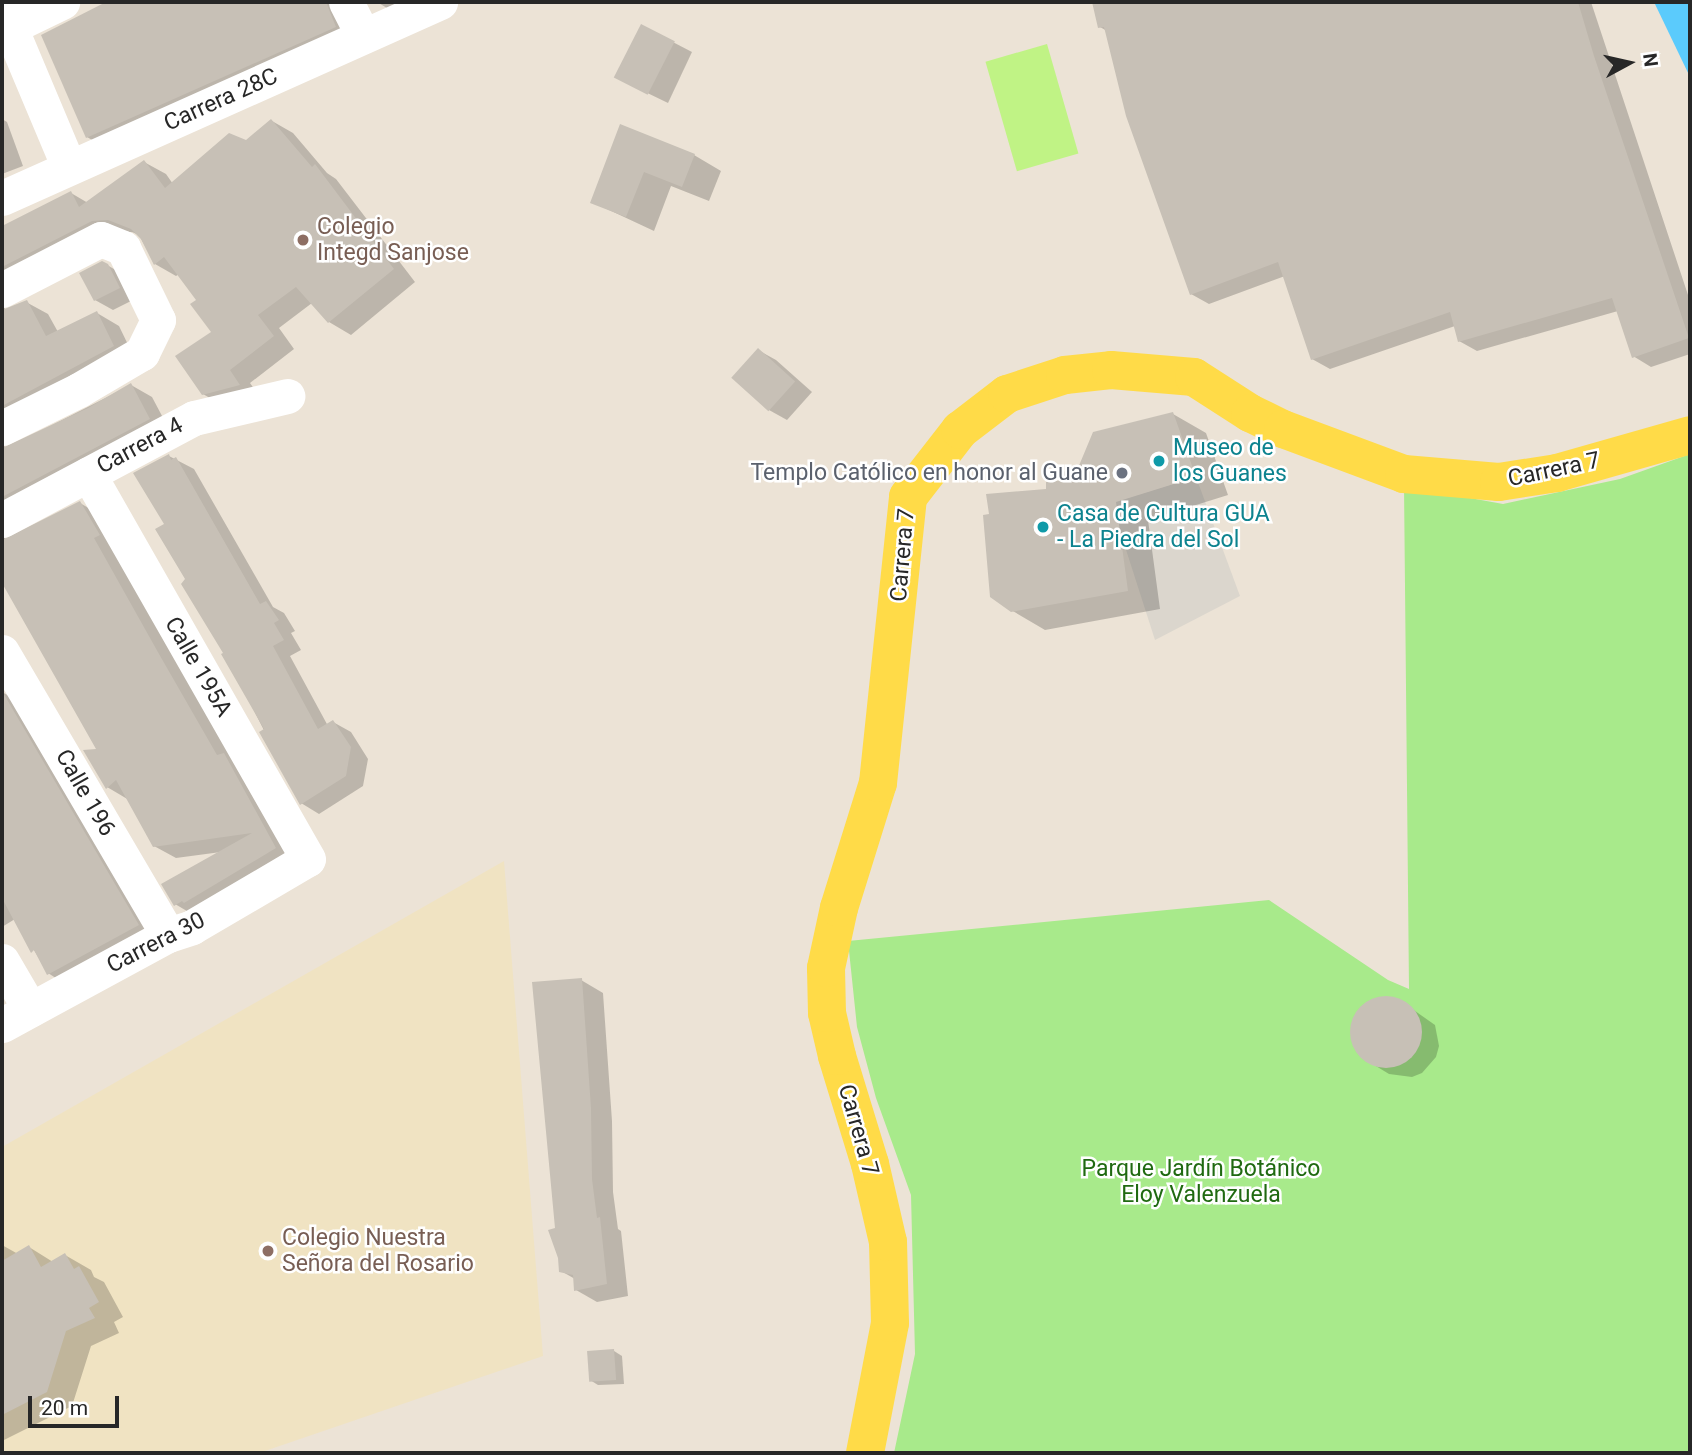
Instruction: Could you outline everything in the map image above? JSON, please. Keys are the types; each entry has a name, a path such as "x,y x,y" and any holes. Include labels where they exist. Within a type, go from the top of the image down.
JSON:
{"main road":[{"name":"Carrera 7","path":"865,1453 890,1323 888,1242 870,1164 837,1056 827,1013 826,968 839,908 878,783 904,561 908,497 960,430 1007,394 1065,376 1111,370 1194,377 1250,413 1283,429 1404,474 1499,482 1557,473 1690,435"},
{"path":"1651,445 1690,422"}],"street":[{"path":"62,2 6,17 69,167"},
{"path":"346,2 363,36"},
{"name":"Carrera 28C","path":"2,198 440,2"},
{"path":"2,290 101,239 123,248 158,320 142,353 79,390 2,428"},
{"name":"Carrera 4","path":"2,520 194,418 287,396"},
{"name":"Calle 195A","path":"88,474 308,859"},
{"name":"Calle 196","path":"2,652 168,934"},
{"name":"Carrera 30","path":"16,1017 168,934 192,927 308,859"},
{"path":"2,961 16,1017"}],"shaded area":[{"path":"1196,477 1240,596 1155,640 1111,503"},
{"name":"Colegio Nuestra Señora del Rosario","path":"504,861 543,1356 259,1453 2,1453 2,1147"}],"green space":[{"path":"1047,44 1078,154 1017,171 985,62"},
{"name":"Parque Jardín Botánico Eloy Valenzuela","path":"1690,454 1690,1453 894,1453 915,1354 911,1195 876,1098 857,1027 848,941 1269,900 1388,980 1409,989 1404,486 1503,504 1620,479"}],"water":[{"path":"1654,2 1690,2 1690,77"}],"building":[{"path":"106,2 326,2 336,27 86,138 41,35"},
{"path":"1092,2 1578,2 1689,338 1632,358 1612,298 1458,342 1450,312 1311,360 1278,262 1190,295 1126,116 1104,27 1098,28"},
{"path":"641,24 675,41 648,95 614,77"},
{"path":"271,119 312,167 315,164 394,269 328,323 296,287 258,315 274,336 230,370 240,385 202,395 175,356 211,332 190,304 196,300 164,257 154,265 141,239 131,229 108,220 92,221 2,267 2,226 71,191 79,207 144,160 165,188 229,133 246,140"},
{"path":"620,124 695,154 682,187 644,172 626,217 590,203"},
{"path":"102,261 108,264 120,288 94,301 79,273"},
{"path":"27,300 46,336 97,311 114,346 2,406 2,310"},
{"path":"758,348 795,381 768,411 731,378"},
{"path":"131,383 150,419 2,497 2,448 88,408"},
{"name":"Casa de Cultura GUA - La Piedra del Sol","path":"1173,412 1196,477 1116,502 1128,591 1011,612 990,597 983,515 989,514 986,494 1046,489 1046,482 1064,480 1062,472 1078,468 1093,432"},
{"path":"169,454 171,460 176,457 260,604 266,601 279,620 274,623 284,640 273,646 318,729 333,720 351,747 346,776 300,805 259,732 264,729 221,654 223,653 181,584 185,579 155,529 164,524 133,473"},
{"path":"80,501 100,535 94,538 159,654 217,755 224,753 276,848 184,903 182,901 174,906 161,884 252,833 153,847 116,780 106,789 83,750 96,749 2,583 2,540"},
{"path":"2,691 139,925 47,975 34,950 31,953 2,898"},
{"path":"582,978 591,1108 592,1179 597,1218 600,1217 607,1284 574,1291 573,1275 559,1272 558,1258 548,1230 555,1228 532,982"},
{"path":"1386,996 1406,1002 1416,1012 1422,1032 1416,1052 1406,1062 1386,1068 1366,1062 1356,1052 1350,1032 1356,1012 1366,1002"},
{"path":"29,1245 41,1267 65,1253 74,1269 79,1266 99,1302 89,1308 95,1318 66,1331 47,1392 2,1415 2,1261"},
{"path":"614,1349 616,1380 589,1382 587,1351"}],"place":[{"name":"Colegio Integd Sanjose","path":"303,240"},
{"name":"Museo de los Guanes","path":"1159,461"},
{"name":"Templo Católico en honor al Guane","path":"1122,473"},
{"name":"Casa de Cultura GUA - La Piedra del Sol","path":"1043,527"},
{"name":"Colegio Nuestra Señora del Rosario","path":"268,1251"}]}
